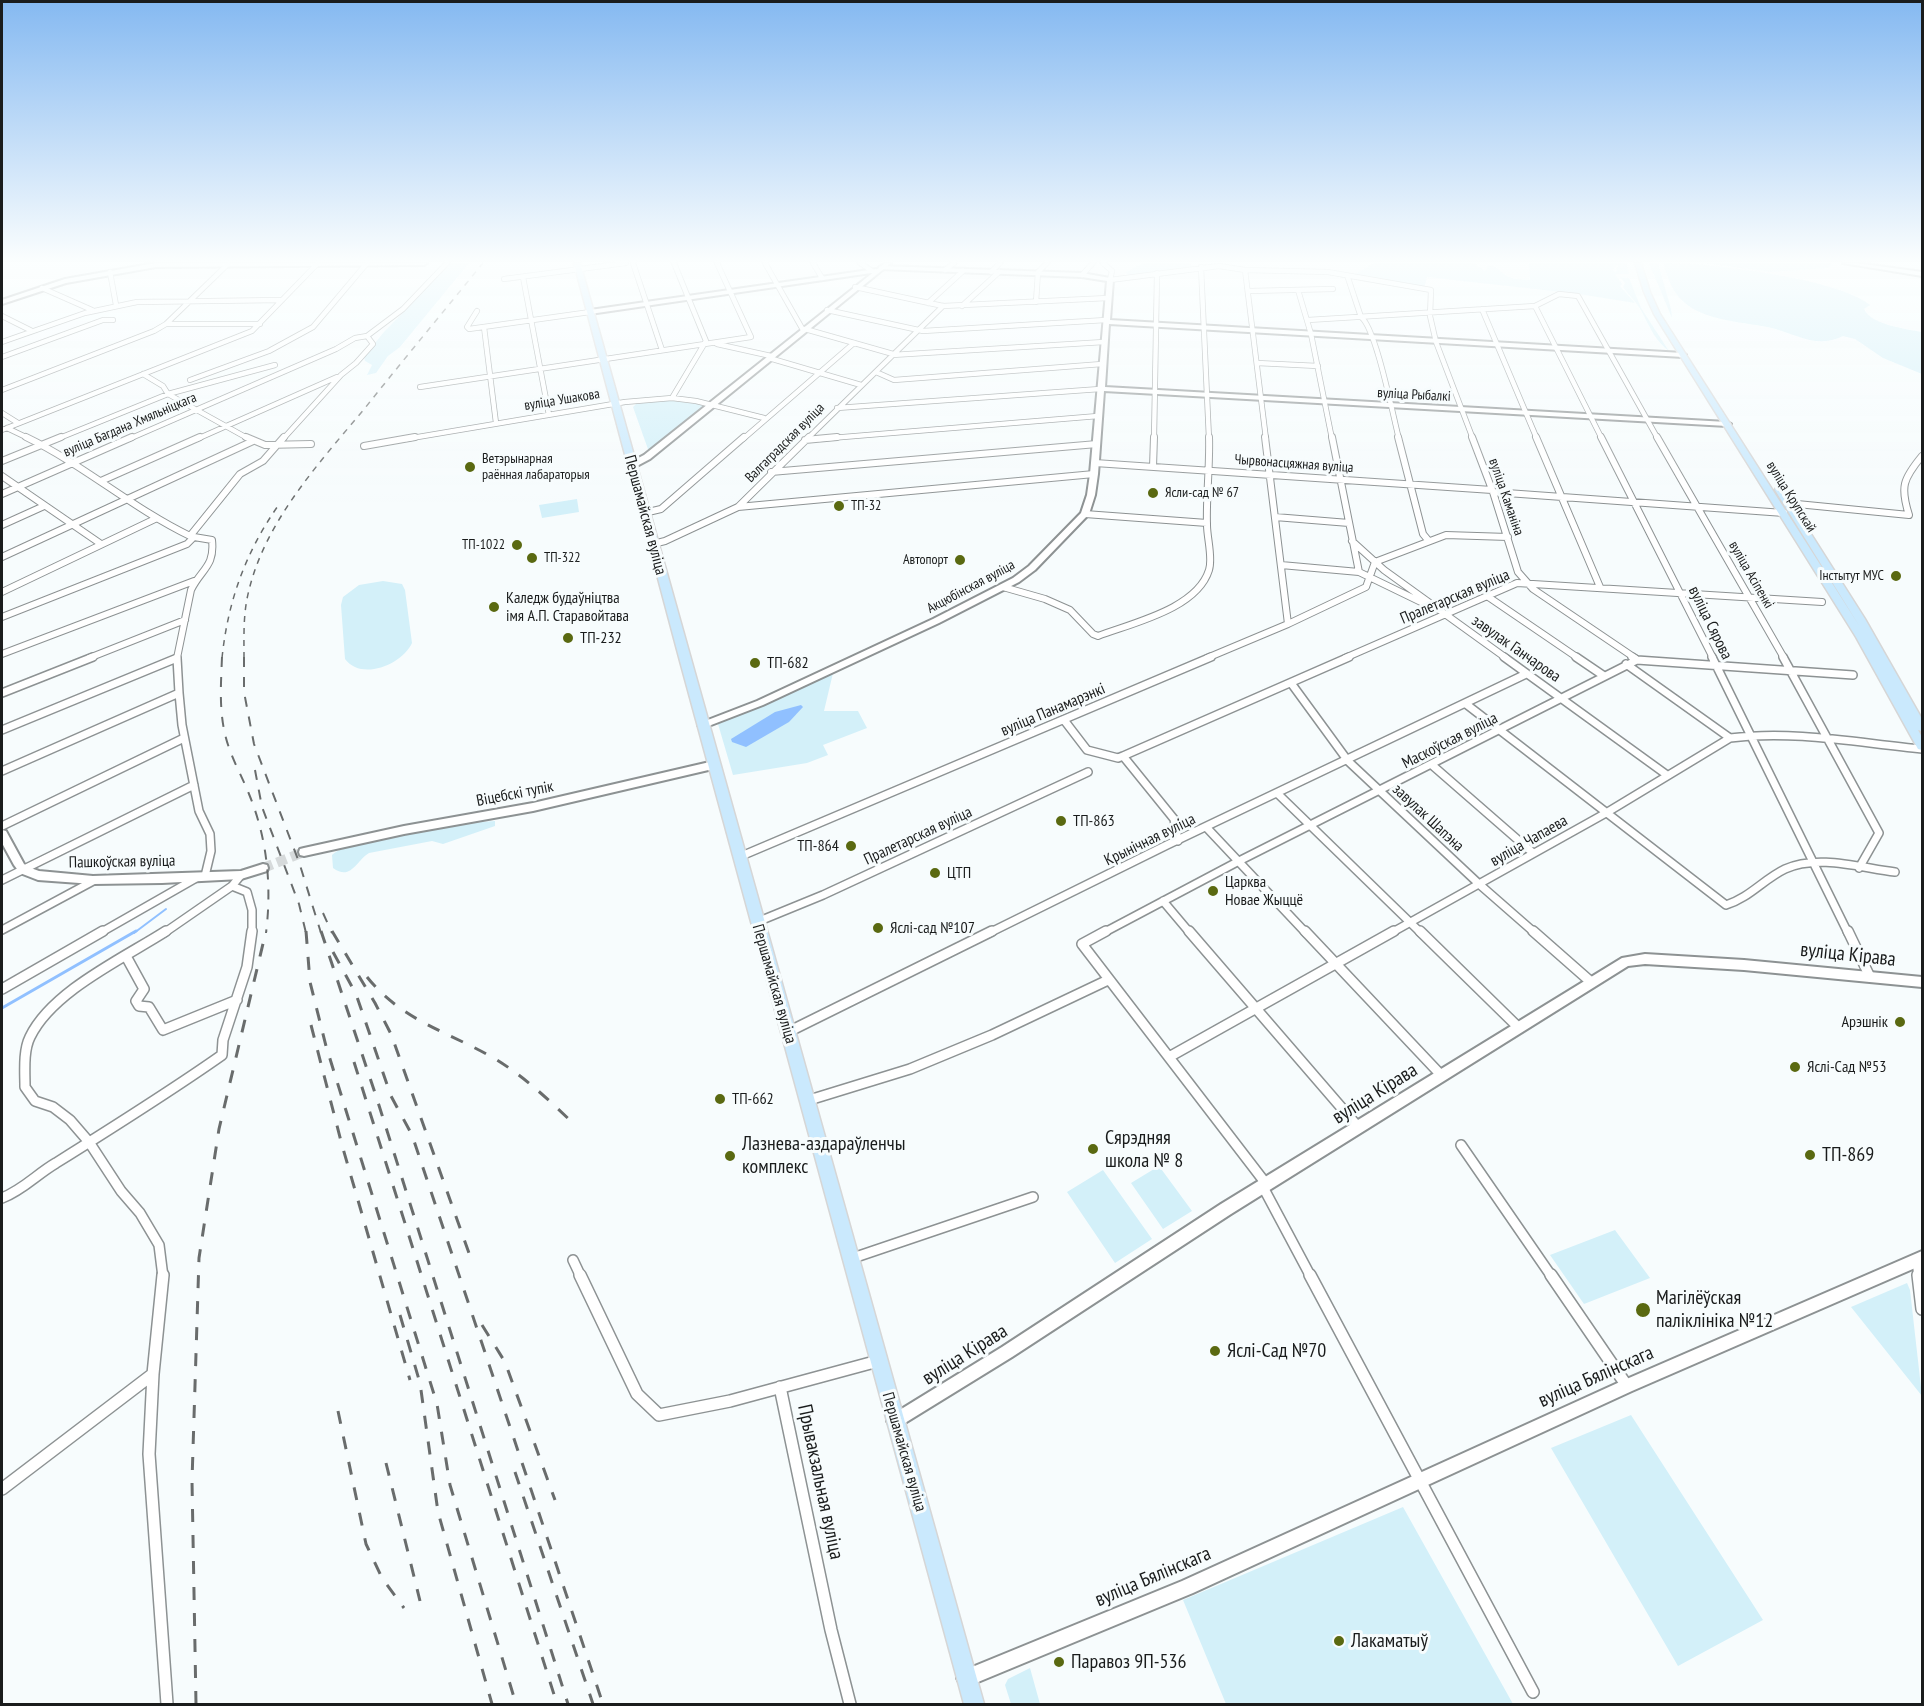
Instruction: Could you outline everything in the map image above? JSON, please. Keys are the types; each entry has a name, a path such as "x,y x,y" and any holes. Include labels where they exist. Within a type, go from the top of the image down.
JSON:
{"main road":[{"name":"Першамайская вуліца","path":"598,343 974,1704"},
{"name":"вуліца Крупскай","path":"1675,343 1874,658 1923,748"},
{"name":"вуліца Крупскай","path":"1683,343 1872,638 1923,727"}],"street":[{"path":"2,357 41,343"},
{"path":"2,390 124,343"},
{"path":"4,429 223,343"},
{"path":"190,380 288,343"},
{"name":"вуліца Багдана Хмяльніцкага","path":"2,494 347,343"},
{"path":"2,617 187,543 240,474 263,461 341,375 356,363 372,343"},
{"path":"486,343 496,423"},
{"path":"535,343 549,415"},
{"path":"659,343 662,350"},
{"path":"420,387 711,343 770,357 861,385"},
{"path":"632,465 647,457 787,343"},
{"path":"644,513 661,509 764,418 854,343 892,355 1094,343"},
{"name":"Валгаградская вуліца","path":"653,544 665,541 738,507 905,343"},
{"path":"1104,343 1094,474 1085,514 1207,523"},
{"path":"1153,466 1154,343"},
{"path":"1003,587 1045,599 1070,610 1093,634 1104,635 1172,608 1186,600 1202,584 1210,569 1207,523 1210,470 1205,343"},
{"path":"1254,343 1288,624"},
{"path":"1313,343 1359,572"},
{"path":"1374,343 1423,534 1428,540"},
{"name":"вуліца Каманіна","path":"1436,343 1492,491 1518,572 1533,589 1637,660"},
{"path":"1448,343 1683,355"},
{"name":"вуліца Сярова","path":"1553,343 1752,734 1870,977"},
{"name":"вуліца Асіпенкі","path":"1603,343 1749,596 1879,833 1859,868"},
{"path":"672,398 704,344"},
{"path":"1497,345 1600,587"},
{"path":"1257,363 1318,366"},
{"path":"2,461 168,394 275,364"},
{"path":"876,372 894,380 1102,364"},
{"path":"143,374 163,386 168,394 253,441 265,445 311,444"},
{"path":"101,481 341,375"},
{"path":"2,384 8,388"},
{"path":"837,408 1100,389"},
{"name":"вуліца Рыбалкі","path":"1100,389 1727,424"},
{"name":"вуліца Ушакова","path":"364,446 615,404 672,398 713,405 764,418"},
{"path":"2,413 18,423"},
{"path":"805,440 1098,416"},
{"path":"2,989 202,876 211,861 211,832 207,819 199,811 184,738 177,658 187,601 194,581 211,562 214,548 212,540 192,537 156,519 51,448 4,429"},
{"path":"2,557 253,441"},
{"path":"771,472 1096,444"},
{"path":"1787,503 1909,515 1901,490 1906,475 1923,456"},
{"name":"Чырвонасцяжная вуліца","path":"1095,463 1410,483 1562,498 1784,513"},
{"path":"738,507 1094,474"},
{"path":"2,477 101,544"},
{"path":"2,525 44,506"},
{"name":"Акцюбінская вуліца","path":"703,725 760,703 936,621 1003,587 1032,568 1085,514"},
{"path":"1275,517 1349,523"},
{"path":"2,592 156,519"},
{"path":"1370,577 1375,562 1446,534 1508,537"},
{"name":"завулак Ганчарова","path":"1352,541 1375,562 1445,615 1667,775"},
{"path":"1281,566 1359,572 1445,615"},
{"name":"вуліца Панамарэнкі","path":"739,857 1288,624 1366,587 1370,577"},
{"path":"2,654 194,581"},
{"name":"Пралетарская вуліца","path":"1123,756 1510,585 1528,582 1822,602"},
{"path":"1487,596 1604,676"},
{"path":"2,693 185,620"},
{"path":"2,730 177,658"},
{"name":"Маскоўская вуліца","path":"1108,980 1082,944 1239,861 1563,699 1626,664 1637,660 1853,675"},
{"path":"1626,664 1730,738"},
{"name":"Крынічная вуліца","path":"788,1032 1526,674"},
{"name":"завулак Шапэна","path":"1291,683 1348,761 1378,791 1479,884 1591,982"},
{"path":"2,771 179,693"},
{"path":"1466,704 1726,905 1734,903 1786,868 1798,864 1815,863 1895,872"},
{"path":"1064,720 1087,750 1118,758 1123,756 1174,819 1178,841"},
{"name":"вуліца Чапаева","path":"1169,1057 1606,813 1730,738 1752,734 1826,738 1923,748"},
{"path":"2,826 184,738"},
{"name":"Віцебскі тупік","path":"304,852 320,847 533,807 714,765"},
{"path":"1432,765 1533,853"},
{"name":"Пралетарская вуліца","path":"757,922 823,895 1088,772"},
{"path":"2,880 194,785"},
{"path":"1278,794 1518,1027"},
{"path":"1207,828 1441,1075"},
{"path":"2,834 24,869"},
{"name":"Пашкоўская вуліца","path":"24,869 48,878 96,879 241,875 263,868"},
{"path":"167,1704 149,1454 153,1374 163,1276 159,1245 140,1213 121,1191 89,1142 70,1120 53,1107 35,1101 25,1087 26,1055 29,1038 45,1014 62,996 127,958 232,886 241,875"},
{"path":"2,930 96,879"},
{"path":"2,1198 15,1193 51,1166 215,1062 222,1055 224,1040 253,938 251,905 247,892 232,886"},
{"path":"1163,902 1359,1128"},
{"path":"127,958 144,989 136,1001 139,1006 149,1007 163,1030 237,1000"},
{"name":"вуліца Кірава","path":"895,1421 1441,1075 1591,982 1633,959 1744,965 1923,982"},
{"path":"806,1101 910,1069 992,1035 1108,980 1169,1057 1265,1186 1533,1692"},
{"path":"1461,1145 1627,1386"},
{"path":"850,1259 1033,1197"},
{"path":"1920,1259 1923,1309"},
{"name":"вуліца Бялінскага","path":"966,1678 1187,1587 1627,1386 1920,1259"},
{"name":"Прывакзальная вуліца","path":"573,1260 637,1394 659,1415 682,1412 780,1387 831,1630 850,1704"},
{"path":"780,1387 878,1361"},
{"path":"2,1489 153,1374"}],"shaded area":[{"path":"375,343 404,343 388,356 376,373 367,375 372,365 365,361 364,357"},
{"path":"1860,343 1922,343 1922,374 1883,358"},
{"path":"665,400 707,405 649,452 633,407 636,404"},
{"path":"577,499 579,512 542,518 539,505"},
{"path":"383,581 402,584 405,590 412,643 400,658 391,664 381,668 361,669 352,666 345,659 341,605 343,597 359,585"},
{"path":"833,673 824,711 858,711 867,728 823,745 828,755 807,763 733,775 718,724"},
{"path":"495,821 495,826 443,844 432,841 369,853 349,871 344,872 333,868 332,855 362,842 384,836 459,824"},
{"path":"1159,1166 1192,1211 1163,1229 1131,1183"},
{"path":"1103,1170 1152,1239 1115,1263 1067,1192"},
{"path":"1615,1230 1650,1278 1584,1304 1550,1255"},
{"path":"1907,1283 1910,1290 1922,1396 1851,1307"},
{"path":"1631,1415 1763,1620 1678,1666 1551,1448"},
{"name":"Лакаматыў","path":"1403,1507 1513,1704 1226,1704 1183,1600"},
{"path":"1030,1668 1040,1704 1011,1704 1005,1685 1008,1679"}],"water":[{"path":"801,705 803,707 789,722 746,747 732,742 731,739 775,712"}],"waterway":[{"path":"134,933 166,909"},
{"path":"2,1008 136,931"}],"tunnel":[{"path":"263,868 304,852"}],"railway":[{"path":"321,933 299,862 254,744 244,692 244,632 247,599 257,564 268,540 296,493 418,343"},
{"path":"222,658 229,616 240,577 257,539 280,503"},
{"path":"222,657 221,706 225,734 255,811 264,845 268,880 266,933"},
{"path":"255,770 262,807 299,904 306,933"},
{"path":"323,913 332,933"},
{"path":"196,1704 192,1481 199,1258 219,1129 266,931"},
{"path":"306,931 310,982 326,1046 437,1404 450,1485 516,1704"},
{"path":"321,931 377,1099 568,1704"},
{"path":"332,931 391,1034 470,1256"},
{"path":"333,952 356,994 391,1096 412,1135 603,1704"},
{"path":"367,977 381,992 412,1016 508,1067 575,1125"},
{"path":"311,1025 342,1145 410,1380"},
{"path":"354,1062 557,1704"},
{"path":"400,1315 420,1383 438,1512 492,1704"},
{"path":"482,1325 505,1362 555,1500"},
{"path":"338,1411 366,1544 382,1578 404,1608"},
{"path":"386,1463 420,1601"},
{"path":"515,1472 593,1704"}],"place":[{"name":"Ветэрынарная раённая лабараторыя","path":"470,467"},
{"name":"Ясли-сад № 67","path":"1153,493"},
{"name":"ТП-32","path":"839,506"},
{"name":"ТП-1022","path":"517,545"},
{"name":"ТП-322","path":"532,558"},
{"name":"Автопорт","path":"960,560"},
{"name":"Інстытут МУС","path":"1896,576"},
{"name":"Каледж будаўніцтва імя А.П. Старавойтава","path":"494,607"},
{"name":"ТП-232","path":"568,638"},
{"name":"ТП-682","path":"755,663"},
{"name":"ТП-863","path":"1061,821"},
{"name":"ТП-864","path":"851,846"},
{"name":"ЦТП","path":"935,873"},
{"name":"Царква Новае Жыццё","path":"1213,891"},
{"name":"Яслі-сад №107","path":"878,928"},
{"name":"Арэшнік","path":"1900,1022"},
{"name":"Яслі-Сад №53","path":"1795,1067"},
{"name":"ТП-662","path":"720,1099"},
{"name":"Сярэдняя школа № 8","path":"1093,1149"},
{"name":"ТП-869","path":"1810,1155"},
{"name":"Лазнева-аздараўленчы комплекс","path":"730,1156"},
{"name":"Магілёўская паліклініка №12","path":"1643,1310"},
{"name":"Яслі-Сад №70","path":"1215,1351"},
{"name":"Лакаматыў","path":"1339,1641"},
{"name":"Паравоз 9П-536","path":"1059,1662"}]}
